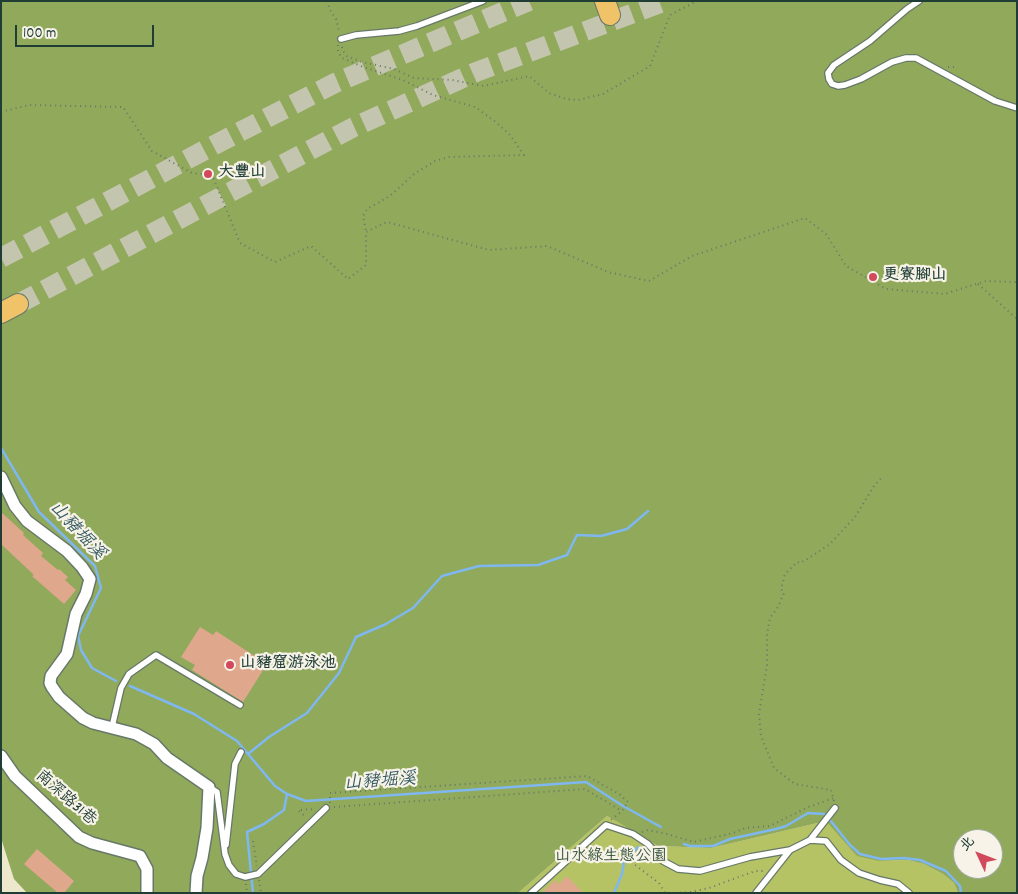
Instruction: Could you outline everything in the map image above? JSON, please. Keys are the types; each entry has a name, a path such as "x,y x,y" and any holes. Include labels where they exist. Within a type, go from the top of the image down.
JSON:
{"street":[{"path":"1,477 15,506 27,521 67,551 82,566 90,579 86,594 76,614 67,654 50,676 50,683 60,697 84,718 93,723 136,734 154,744 167,758 209,787 207,828 197,876 196,893"},
{"name":"南深路31巷","path":"1,756 15,776 79,837 92,844 140,856 147,869 147,893"}],"lane":[{"path":"341,39 356,35 400,31 483,1"},
{"path":"919,1 907,9 870,42 834,65 828,72 832,84 838,86 845,85 861,79 892,62 906,58 916,58 995,101 1017,108"},
{"path":"112,727 121,688 129,674 156,655 240,705"},
{"path":"225,854 235,764 241,752"},
{"path":"209,787 217,792 225,854 229,865 236,874 245,877 258,874 328,808"},
{"path":"531,893 606,825 633,834 648,844 663,861 678,869 700,870 750,857 790,850 810,840 836,808"},
{"path":"810,840 826,841 841,860 859,873 898,884 909,893"},
{"path":"756,893 790,850"}],"path":[{"path":"327,1 336,19 343,51 347,56 362,62 394,69 414,78 452,80 484,86 529,76 549,92 562,98 578,100 603,94 650,66 670,15 697,1"},
{"path":"1,112 28,105 123,107 152,152 192,174 212,175 240,243 275,262 311,246 348,279 366,265 366,232 363,216 367,208 390,196 424,167 448,157 524,154 503,129 484,112 475,107 433,95 403,80 342,58 338,52 338,45 341,39"},
{"path":"366,232 387,222 489,250 547,246 608,272 649,281 692,256 806,218 826,234 846,266 886,289 944,294 986,281 1017,282"},
{"path":"978,284 1017,319"},
{"path":"836,808 831,790 795,784 774,768 761,736 759,714 767,665 767,634 770,618 778,607 784,593 781,589 785,574 797,562 800,563 830,544 855,517 874,486 882,477"},
{"path":"328,808 330,793 588,776 619,794 628,802 622,811 606,825"},
{"path":"312,822 300,810 585,789 622,811"},
{"path":"633,834 648,830 694,842 734,833 746,828 770,826 808,807 834,798"},
{"path":"590,862 597,855 607,850 622,852 630,861 659,883 665,893"},
{"path":"674,893 709,888 755,871 774,872"}],"green space":[{"path":"1,1 1017,1 1017,893 958,893 954,883 943,874 924,864 908,860 879,861 857,856 826,821 711,848 658,846 607,816 518,893 27,893 14,879 1,838"},
{"name":"山水綠生態公園","path":"607,816 658,846 711,848 826,821 879,861 908,860 924,864 943,874 954,883 958,893 518,893"}],"building":[{"path":"1,512 43,553 41,556 68,577 65,580 76,590 64,604 32,576 34,575 1,544"},
{"name":"山豬窟游泳池","path":"200,627 213,635 216,631 267,664 243,702 192,670 195,665 181,657"},
{"path":"37,849 74,881 64,893 58,893 24,864"},
{"path":"567,876 583,893 542,893 555,880 559,884"}],"waterway":[{"name":"山豬堀溪","path":"1,448 39,512 95,566 101,588 78,636 81,650 92,668 116,681"},
{"path":"248,754 269,737 307,713 339,673 356,637 386,624 413,608 442,576 479,566 538,565 567,555 577,535 601,536 627,529 648,511"},
{"name":"山豬堀溪","path":"130,686 194,714 237,741 275,786 287,794 306,801 586,782 623,806 661,827"},
{"path":"253,893 247,832 264,824 284,810 287,794"},
{"path":"684,844 690,846 713,846 730,839 786,826 808,813 824,814"},
{"path":"830,820 850,845 860,854 881,859 904,858 920,860 946,871 960,886 961,893"},
{"name":"山豬堀溪","path":"631,855 638,847"},
{"name":"山豬堀溪","path":"614,893 622,874 624,861"}],"tunnel":[{"path":"1,258 335,83 529,1"},
{"path":"18,304 352,128 476,72 666,1"}],"place":[{"name":"大豐山","path":"208,174"},
{"name":"更寮腳山","path":"873,277"},
{"name":"山豬窟游泳池","path":"230,665"}]}
